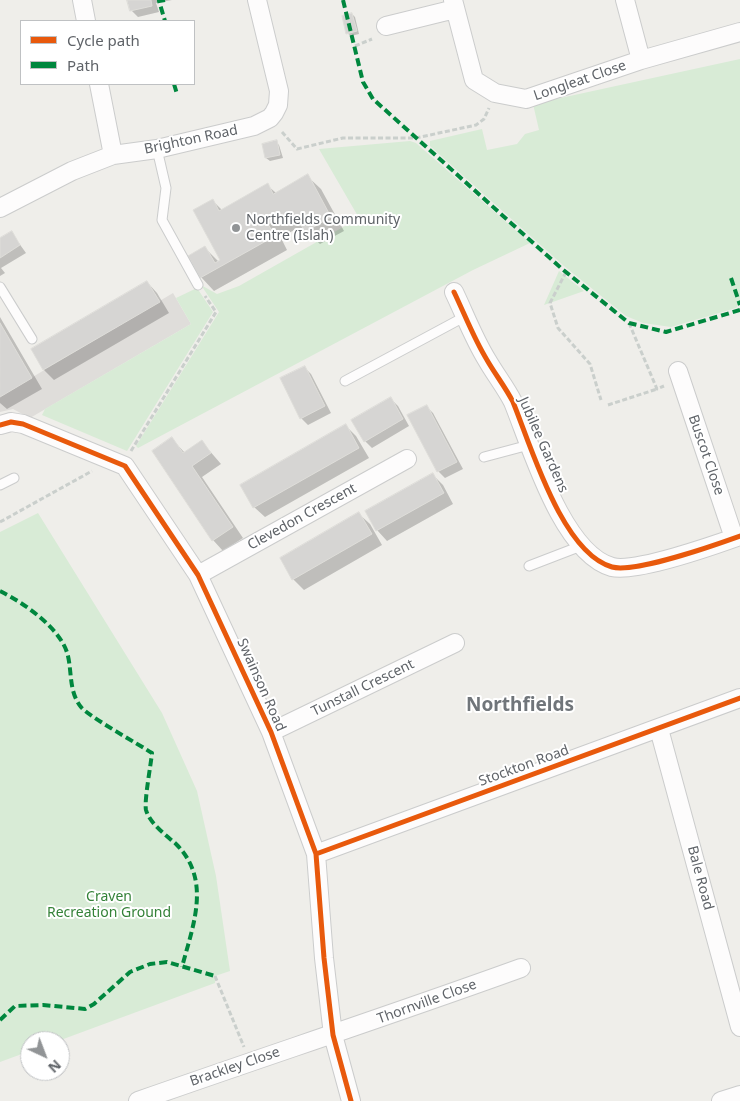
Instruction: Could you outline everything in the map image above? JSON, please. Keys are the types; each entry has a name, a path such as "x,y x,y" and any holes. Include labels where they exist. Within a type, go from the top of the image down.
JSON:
{"street":[{"path":"82,0 86,20"},
{"path":"257,0 279,91 278,105 270,118"},
{"path":"625,0 641,60"},
{"path":"386,26 454,4"},
{"name":"Longleat Close","path":"454,4 474,80 496,93 526,99 641,60 740,32"},
{"path":"99,85 113,155"},
{"name":"Brighton Road","path":"0,208 72,170 113,155 157,149 254,126 270,118"},
{"name":"Jubilee Gardens","path":"454,292 486,359 512,400 539,472 581,546 596,560 613,567 633,568 737,537"},
{"name":"Buscot Close","path":"679,376 737,537"},
{"path":"1,424 11,422 23,424 119,463"},
{"name":"Clevedon Crescent","path":"198,575 407,459"},
{"name":"Swainson Road","path":"119,463 198,575 271,732 316,854 324,958 333,1036 351,1101"},
{"name":"Tunstall Crescent","path":"271,732 455,643"},
{"name":"Stockton Road","path":"316,854 740,698"},
{"name":"Bale Road","path":"659,729 740,1027"},
{"name":"Thornville Close","path":"333,1036 521,968"},
{"name":"Brackley Close","path":"138,1101 250,1061 333,1036"},
{"path":"721,1101 740,1096"}],"lane":[{"path":"157,149 166,188 162,220 198,285"},
{"path":"0,287 32,339"},
{"path":"344,381 466,316"},
{"path":"484,457 529,445"},
{"path":"0,485 14,478"},
{"path":"529,566 581,546"}],"path":[{"path":"355,46 372,39"},
{"path":"270,118 297,149 344,138 416,138 476,125 484,119 496,93"},
{"path":"566,272 550,303 558,328 590,364 601,400"},
{"path":"0,522 119,463 130,452 216,312 198,285"},
{"path":"629,323 657,389"},
{"path":"608,404 657,389 679,376"},
{"path":"215,976 250,1061"}],"shaded area":[{"path":"173,293 191,324 30,418 13,409 0,412 0,323 31,378"}],"green space":[{"path":"740,59 740,303 736,308 671,327 643,323 626,316 564,266 430,146 430,141 482,129 487,150 517,144 525,134 539,130 533,104"},
{"path":"410,141 416,143 530,243 473,270 138,448 136,446 219,312 201,285 217,294 239,286 359,218 319,149"},
{"path":"559,271 584,291 544,305"},
{"path":"197,288 213,312 127,451 42,415 45,409 191,324 176,298"},
{"name":"Craven Recreation Ground","path":"38,513 162,713 197,791 216,876 230,971 215,976 215,983 70,1037 70,1031 20,1031 20,1055 0,1062 0,532"}],"building":[{"path":"127,0 151,0 152,6 130,11"},
{"path":"352,13 357,31 346,34 342,16"},
{"path":"277,140 280,155 265,158 262,144"},
{"name":"Northfields Community Centre (Islah)","path":"308,174 331,217 305,232 297,218 286,224 282,216 268,224 275,236 200,278 188,256 205,246 215,263 220,260 193,210 213,199 219,211 268,183 273,194"},
{"path":"12,231 20,245 0,258 0,238"},
{"path":"147,281 160,302 43,370 31,349"},
{"path":"0,323 32,378 0,397"},
{"path":"305,366 325,406 300,419 280,378"},
{"path":"391,397 403,419 364,442 351,420"},
{"path":"427,405 457,462 437,472 407,415"},
{"path":"346,424 359,448 253,508 240,485"},
{"path":"172,437 183,453 202,440 211,453 192,466 233,527 212,541 152,451"},
{"path":"433,473 444,493 376,531 365,511"},
{"path":"359,512 372,534 292,580 280,558"}],"marked path":[{"path":"165,0 159,1 165,20"},
{"path":"343,0 363,82 373,99 561,268 629,323 666,332 740,310"},
{"path":"174,85 177,94"},
{"path":"731,278 740,305"},
{"path":"0,591 20,602 41,618 58,636 68,656 74,695 81,707 152,753 146,810 155,825 176,844 187,858 194,872 197,888 197,903 191,935 182,967"},
{"path":"0,1020 15,1006 43,1005 85,1009 94,1004 130,972 150,964 167,962 215,976"}],"cycle path":[{"path":"454,292 482,352 513,402 550,496 578,542 594,558 612,567 638,566 675,557 740,536"},
{"path":"0,425 11,422 23,424 125,466 198,575 271,732 316,854 324,958 333,1035 351,1101"},
{"path":"316,854 740,698"}],"place":[{"name":"Northfields Community Centre (Islah)","path":"236,228"}],"district":[{"name":"Northfields","path":"520,706"}]}
